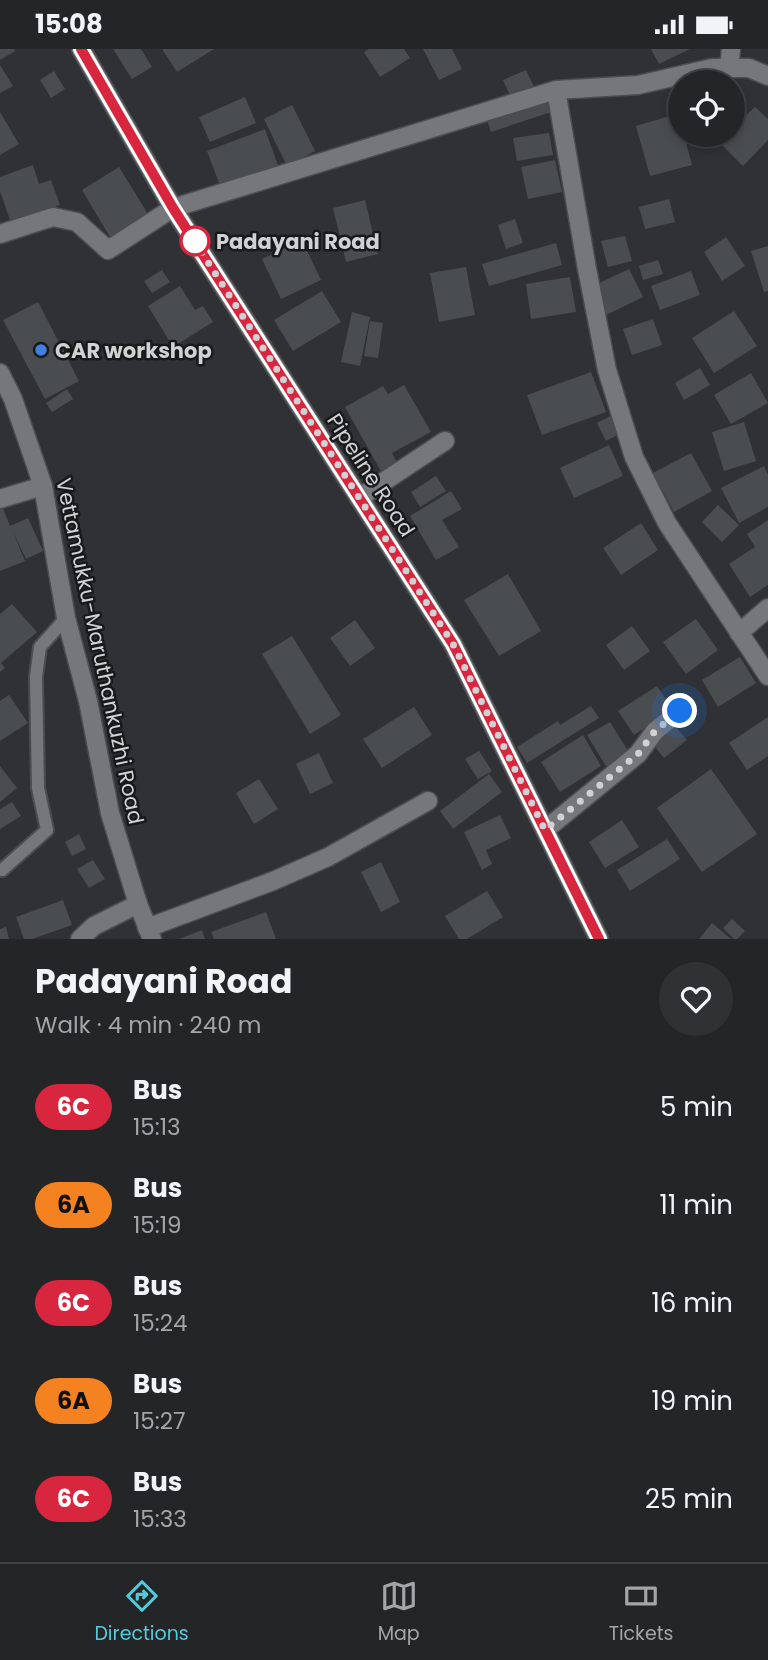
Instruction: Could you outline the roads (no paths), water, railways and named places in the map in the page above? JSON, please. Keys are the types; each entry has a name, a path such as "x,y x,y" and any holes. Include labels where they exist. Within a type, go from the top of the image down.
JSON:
{"street":[{"name":"Pipeline Road","path":"80,49 173,208 453,644 598,939"},
{"path":"729,69 731,49"},
{"path":"0,234 53,217 77,222 108,250 173,208 556,90 638,85 712,68 749,68 768,76"},
{"path":"556,90 607,370 634,457 667,523 768,675"},
{"name":"Vettamukku-Maruthankuzhi Road","path":"0,373 13,399 43,486 66,618 88,701 110,813 138,904 150,933"},
{"path":"359,498 445,441"},
{"path":"0,499 43,486"},
{"path":"739,633 768,608"},
{"path":"545,830 638,754 655,731 680,711"},
{"path":"150,933 328,857 428,801"},
{"path":"80,939 94,926 138,904"}],"lane":[{"path":"2,870 47,830 38,788 36,677 40,647 66,618"}],"place":[{"name":"Padayani Road","path":"195,241"},
{"name":"CAR workshop","path":"41,350"}]}
